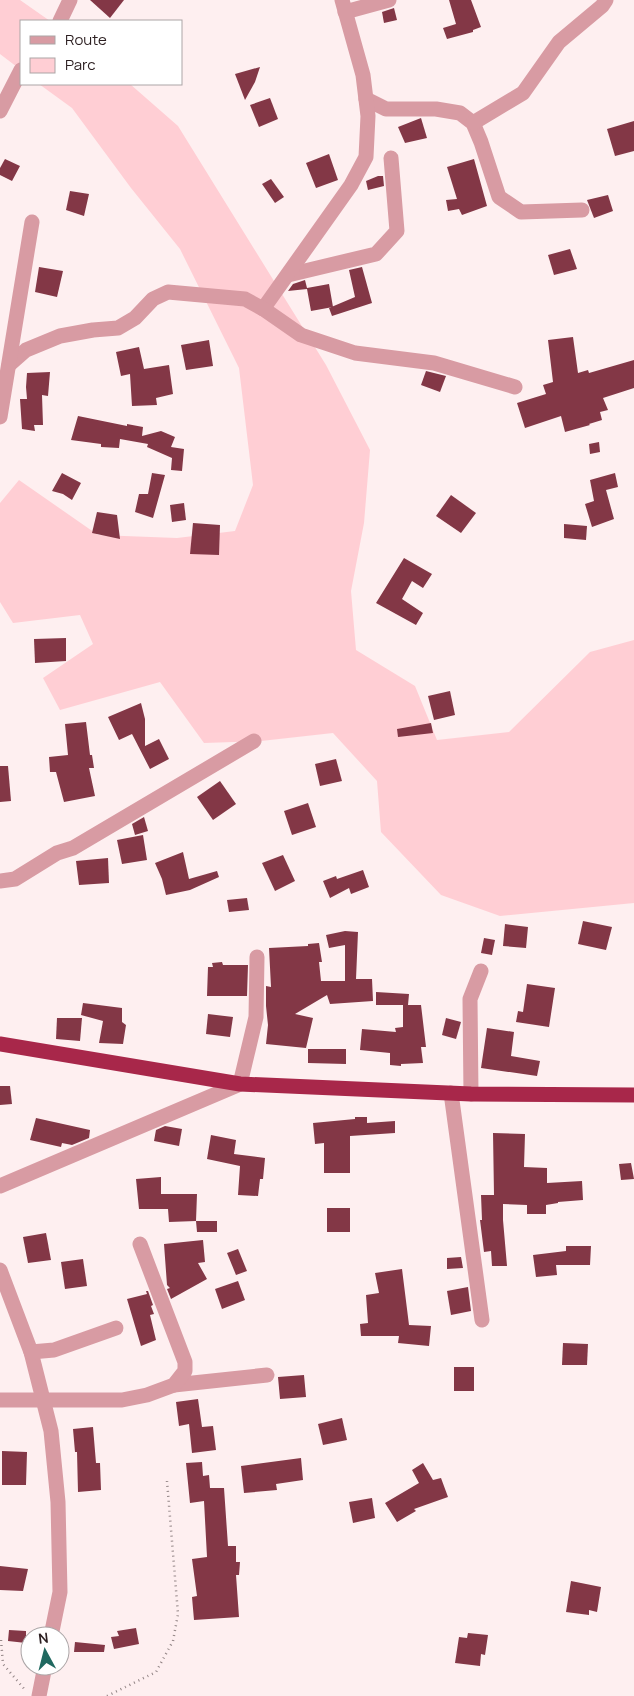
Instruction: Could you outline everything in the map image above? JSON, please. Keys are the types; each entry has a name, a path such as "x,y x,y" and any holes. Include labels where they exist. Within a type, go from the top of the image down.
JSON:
{"highway":[{"path":"0,1044 240,1084 471,1094 634,1095"}],"street":[{"path":"60,20 70,0"},
{"path":"264,309 351,185 366,156 368,116 363,75 343,6 389,0"},
{"path":"473,123 524,93 560,42 602,6 606,0"},
{"path":"0,111 20,72"},
{"path":"366,99 386,110 436,109 460,113 473,123 499,197 521,212 582,210"},
{"path":"288,275 376,254 397,231 391,158"},
{"path":"0,417 32,222"},
{"path":"9,365 26,350 60,336 118,328 136,318 153,299 168,292 245,299 264,309 301,335 355,352 434,363 515,387"},
{"path":"0,882 15,879 57,853 73,848 254,741"},
{"path":"0,1186 240,1084 256,1017 257,957"},
{"path":"471,1094 470,1000 481,971"},
{"path":"450,1092 482,1320"},
{"path":"140,1244 185,1362 185,1371 174,1385"},
{"path":"0,1270 31,1352 51,1431 58,1502 60,1592 53,1626"},
{"path":"31,1352 54,1350 116,1328"},
{"path":"0,1400 122,1400 147,1395 174,1385 268,1375"},
{"path":"39,1696 43,1676"}],"path":[{"path":"107,1696 156,1672 174,1642 178,1614 167,1482"},
{"path":"1,1640 4,1664 30,1696"}],"green space":[{"path":"0,0 20,0 49,20 20,20 20,69 0,54"},
{"path":"40,85 131,85 178,126 326,365 370,450 364,523 351,591 356,650 415,686 437,740 509,732 590,652 634,640 634,903 500,916 441,895 381,832 377,781 333,733 261,741 204,743 160,682 60,710 43,678 93,644 80,615 13,623 0,602 0,503 19,480 98,535 177,538 235,531 253,485 239,368 180,249 131,188 72,108"}],"building":[{"path":"90,0 124,0 110,18"},
{"path":"449,0 471,0 481,27 473,30 473,32 447,39 443,28 456,24"},
{"path":"394,8 397,20 384,23 382,12"},
{"path":"260,67 255,82 245,100 235,74"},
{"path":"270,98 278,119 259,127 250,105"},
{"path":"421,118 427,138 405,143 398,127"},
{"path":"634,121 634,151 615,156 607,129"},
{"path":"329,154 338,180 316,188 306,163"},
{"path":"5,159 20,166 12,181 0,175 0,168"},
{"path":"474,159 487,206 462,215 459,209 448,211 446,200 457,199 447,167"},
{"path":"383,176 384,186 368,190 366,181"},
{"path":"271,179 284,197 275,203 262,184"},
{"path":"70,191 89,194 84,216 66,210"},
{"path":"608,195 613,211 594,218 587,200"},
{"path":"570,249 577,269 554,275 548,255"},
{"path":"39,267 63,271 57,297 35,292"},
{"path":"362,267 372,303 332,316 329,308 355,297 349,270"},
{"path":"305,280 307,288 329,284 333,307 311,311 307,289 288,291 293,284"},
{"path":"573,337 578,373 588,370 589,373 634,360 634,388 603,398 608,410 600,412 602,420 590,425 565,432 561,416 525,428 517,403 546,394 543,385 553,382 548,340"},
{"path":"209,340 213,366 186,370 181,345"},
{"path":"139,347 144,369 169,365 173,394 156,398 157,405 132,406 130,374 121,376 116,352"},
{"path":"426,371 446,376 440,392 421,385"},
{"path":"50,372 48,396 42,395 43,425 34,425 35,431 22,429 20,399 27,399 27,373"},
{"path":"78,416 127,426 127,424 143,427 142,436 161,431 175,437 171,447 184,449 182,471 171,470 172,458 147,447 148,444 120,439 119,448 101,447 101,444 71,440"},
{"path":"599,442 600,452 590,454 589,444"},
{"path":"62,473 81,483 72,500 63,494 52,491"},
{"path":"152,473 165,475 153,518 135,512 139,494 148,494"},
{"path":"615,473 618,487 606,490 614,519 592,527 585,504 594,501 590,480"},
{"path":"451,495 476,513 461,533 436,516"},
{"path":"184,503 186,520 172,522 170,505"},
{"path":"97,512 117,515 120,539 92,533"},
{"path":"193,523 220,525 219,555 190,554"},
{"path":"564,524 587,526 586,540 564,538"},
{"path":"404,558 432,574 423,588 412,581 402,599 423,613 416,625 376,603"},
{"path":"66,638 66,661 35,663 34,639"},
{"path":"450,691 455,715 434,720 428,696"},
{"path":"141,703 145,719 145,746 159,739 169,759 150,769 132,734 119,740 108,717"},
{"path":"86,722 90,755 92,755 94,768 89,768 95,796 64,802 56,772 50,772 49,757 68,755 65,724"},
{"path":"431,723 433,733 398,737 397,729"},
{"path":"336,759 342,781 320,786 315,764"},
{"path":"0,766 8,766 11,801 0,802"},
{"path":"220,781 236,804 213,820 197,797"},
{"path":"308,803 316,827 292,835 284,811"},
{"path":"144,817 148,831 135,835 132,824"},
{"path":"143,835 147,860 122,864 117,840"},
{"path":"183,852 189,879 217,871 219,877 190,890 166,895 155,863"},
{"path":"283,855 295,881 275,891 262,863"},
{"path":"108,858 109,883 79,885 76,861"},
{"path":"363,870 369,887 351,894 349,888 330,898 323,881 336,876 337,879"},
{"path":"247,898 249,910 229,912 227,900"},
{"path":"583,921 612,927 606,950 578,944"},
{"path":"505,924 528,927 526,948 503,946"},
{"path":"345,931 358,932 356,979 372,979 373,1001 330,1004 327,995 295,1014 313,1018 306,1048 266,1044 268,1025 266,986 271,987 269,948 308,946 308,944 319,943 322,962 319,962 321,981 345,981 345,945 329,948 326,935"},
{"path":"484,938 495,940 492,955 481,953"},
{"path":"222,962 223,965 248,965 247,996 207,996 208,967 213,967 212,963"},
{"path":"527,984 555,988 549,1027 516,1022 518,1011 523,1012"},
{"path":"376,992 409,994 408,1005 421,1005 426,1047 421,1047 423,1063 401,1064 401,1066 390,1065 390,1053 360,1050 362,1029 396,1032 395,1028 403,1027 403,1005 376,1005"},
{"path":"83,1003 122,1008 122,1022 126,1025 123,1044 99,1043 103,1021 81,1015"},
{"path":"208,1014 233,1017 230,1037 206,1034"},
{"path":"57,1018 82,1018 80,1041 56,1039"},
{"path":"446,1018 461,1022 456,1039 442,1035"},
{"path":"487,1028 514,1032 511,1056 540,1061 537,1076 481,1068"},
{"path":"308,1049 346,1049 346,1064 308,1063"},
{"path":"0,1086 10,1086 12,1104 0,1105"},
{"path":"355,1117 367,1117 367,1123 395,1121 395,1133 350,1136 350,1173 324,1173 324,1143 315,1144 313,1123 355,1119"},
{"path":"36,1118 90,1130 89,1138 72,1145 62,1143 61,1147 30,1140"},
{"path":"165,1126 182,1129 179,1146 154,1141 156,1130"},
{"path":"493,1133 525,1134 524,1167 547,1168 547,1183 582,1181 583,1200 546,1205 546,1214 527,1214 527,1205 503,1204 507,1266 492,1266 491,1251 484,1252 480,1220 482,1220 481,1195 494,1195"},
{"path":"211,1135 236,1140 234,1154 265,1158 263,1179 260,1179 258,1196 238,1195 240,1166 207,1159"},
{"path":"631,1163 634,1179 621,1180 619,1164"},
{"path":"161,1177 161,1194 197,1194 196,1221 169,1222 168,1209 139,1209 136,1179"},
{"path":"327,1208 350,1208 350,1232 327,1232"},
{"path":"196,1221 217,1221 217,1232 197,1232"},
{"path":"46,1233 51,1260 28,1263 23,1237"},
{"path":"203,1240 205,1262 198,1263 207,1279 171,1299 167,1289 170,1288 167,1285 164,1244"},
{"path":"566,1246 591,1246 590,1265 556,1265 557,1275 536,1277 533,1255 566,1251"},
{"path":"238,1249 247,1271 236,1275 227,1253"},
{"path":"461,1257 463,1268 447,1269 447,1258"},
{"path":"83,1259 87,1286 65,1289 61,1262"},
{"path":"402,1269 409,1325 431,1326 429,1346 398,1343 399,1336 361,1336 360,1324 368,1323 366,1295 379,1293 375,1273"},
{"path":"238,1281 245,1300 222,1309 215,1289"},
{"path":"468,1287 471,1311 451,1315 447,1291"},
{"path":"146,1291 148,1291 153,1305 151,1306 154,1314 150,1315 156,1340 141,1346 127,1299 147,1294"},
{"path":"563,1343 588,1344 587,1365 562,1365"},
{"path":"454,1367 474,1367 474,1391 454,1391"},
{"path":"304,1375 306,1397 280,1399 278,1377"},
{"path":"198,1399 202,1427 213,1426 216,1450 192,1453 189,1424 179,1426 176,1402"},
{"path":"342,1418 347,1440 323,1445 318,1424"},
{"path":"93,1427 96,1463 100,1463 101,1490 78,1492 77,1452 75,1452 73,1429"},
{"path":"2,1451 27,1452 26,1485 2,1485"},
{"path":"301,1458 303,1480 276,1484 277,1490 244,1493 241,1466"},
{"path":"202,1462 203,1476 209,1475 210,1488 224,1488 228,1546 236,1546 236,1562 240,1562 239,1575 236,1575 239,1617 194,1620 192,1597 197,1596 192,1559 207,1557 204,1501 190,1503 186,1463"},
{"path":"423,1463 433,1480 441,1478 448,1497 414,1509 416,1511 397,1522 385,1503 419,1483 412,1470"},
{"path":"372,1498 375,1518 353,1523 349,1502"},
{"path":"0,1566 28,1569 23,1591 0,1590"},
{"path":"571,1581 601,1587 597,1612 589,1610 589,1615 566,1612"},
{"path":"136,1628 139,1644 114,1649 111,1637 119,1636 117,1631"},
{"path":"9,1630 20,1631 20,1642 8,1641"},
{"path":"468,1633 488,1635 485,1655 481,1654 480,1666 455,1663 459,1637 467,1638"},
{"path":"75,1642 105,1645 104,1652 74,1652"}]}
